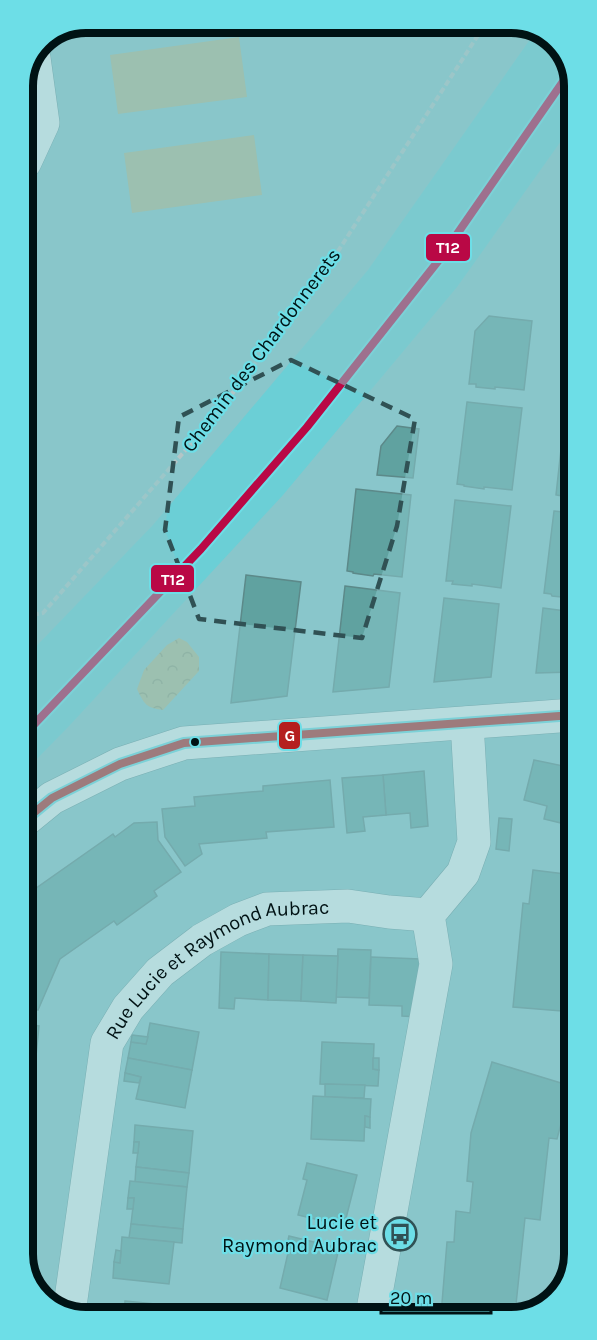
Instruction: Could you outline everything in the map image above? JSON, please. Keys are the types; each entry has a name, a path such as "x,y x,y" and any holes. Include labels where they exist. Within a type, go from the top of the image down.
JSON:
{"street":[{"path":"33,145 43,123 36,70"},
{"path":"33,813 52,798 120,764 184,743 564,716"},
{"path":"373,1307 436,964 428,915 463,873 474,842 467,723"},
{"name":"Rue Lucie et Raymond Aubrac","path":"70,1304 107,1042 128,1008 160,972 202,940 238,920 267,909 348,906 428,915"}],"path":[{"name":"Chemin des Chardonnerets","path":"33,615 43,613 211,421 316,285 480,33"}],"highlighted area":[{"path":"291,360 415,419 397,526 362,638 199,619 165,530 179,417"}],"shaded area":[{"path":"532,37 543,44 559,63 564,79 564,137 457,287 283,495 33,763 33,650 153,525 368,270"}],"green space":[{"path":"239,37 247,97 118,114 110,55"},
{"path":"254,135 262,195 132,213 124,153"},
{"path":"179,638 187,642 199,657 199,671 163,710 153,708 144,702 137,689 144,670 167,645"}],"building":[{"path":"489,316 532,321 524,390 476,387 476,384 469,384 475,331"},
{"path":"467,402 522,408 512,490 484,487 484,489 457,484"},
{"path":"564,422 564,498 556,495"},
{"path":"397,426 419,429 413,478 377,475 381,446"},
{"path":"356,489 411,495 402,577 374,574 373,576 347,571"},
{"path":"455,500 511,506 501,588 452,584 453,581 446,581"},
{"path":"554,511 564,512 564,597 544,593"},
{"path":"246,575 301,582 287,696 231,703"},
{"path":"345,586 400,593 389,687 333,692"},
{"path":"444,598 499,604 491,677 434,682"},
{"path":"543,608 564,611 564,672 536,673"},
{"path":"534,760 564,766 564,809 561,823 544,819 547,806 524,800"},
{"path":"424,771 428,826 411,828 410,813 386,815 383,775"},
{"path":"383,775 386,815 363,817 365,831 347,833 342,778"},
{"path":"330,780 334,827 266,832 267,838 199,844 202,854 185,866 165,837 162,809 195,806 194,797 263,791 263,786"},
{"path":"499,818 512,819 509,851 496,849"},
{"path":"157,822 158,840 181,872 154,891 157,896 117,925 114,921 60,959 38,1010 33,1008 33,890 113,834 115,837 134,823"},
{"path":"533,870 564,874 564,1011 513,1007 523,903 529,904"},
{"path":"338,949 371,950 369,998 336,997"},
{"path":"221,952 269,954 268,1000 235,998 234,1009 219,1008"},
{"path":"269,954 303,955 301,1001 268,1000"},
{"path":"303,955 338,956 336,1003 301,1001"},
{"path":"371,957 420,959 418,1017 402,1016 402,1006 369,1005"},
{"path":"150,1023 199,1032 192,1070 128,1058 131,1042 146,1044"},
{"path":"33,1025 39,1026 35,1066 33,1066"},
{"path":"132,1035 148,1037 146,1044 131,1042"},
{"path":"322,1042 374,1044 373,1069 379,1070 378,1086 320,1084"},
{"path":"128,1058 192,1070 185,1108 136,1099 141,1077 125,1073"},
{"path":"373,1058 379,1058 379,1070 373,1069"},
{"path":"492,1062 564,1084 564,1112 557,1139 549,1138 540,1220 525,1218 516,1307 442,1307 447,1242 454,1242 456,1211 470,1213 473,1182 467,1181 471,1133"},
{"path":"125,1073 141,1077 139,1083 124,1081"},
{"path":"325,1084 365,1085 364,1098 325,1097"},
{"path":"313,1096 371,1099 370,1117 365,1116 364,1141 311,1139"},
{"path":"365,1116 370,1117 370,1128 365,1127"},
{"path":"135,1125 193,1131 189,1173 136,1167 139,1142 134,1142"},
{"path":"134,1142 139,1142 138,1153 133,1153"},
{"path":"307,1163 357,1175 344,1226 298,1215 307,1180 303,1179"},
{"path":"136,1167 189,1173 187,1187 135,1182"},
{"path":"130,1181 187,1187 183,1229 131,1224 134,1198 128,1198"},
{"path":"128,1198 134,1198 133,1209 127,1209"},
{"path":"131,1224 183,1229 182,1243 129,1238"},
{"path":"289,1236 339,1248 327,1300 280,1288 288,1253 285,1252"},
{"path":"122,1237 174,1242 169,1284 113,1278 114,1262 120,1263"},
{"path":"116,1250 121,1251 120,1263 114,1262"},
{"path":"125,1301 175,1306 175,1307 125,1307"}],"transit line":[{"name":"T12","path":"33,726 201,549 307,427 439,260 564,80"},
{"name":"G","path":"33,813 52,798 120,764 184,743 564,716"}],"place":[{"name":"Lucie et Raymond Aubrac","path":"400,1234"}]}
